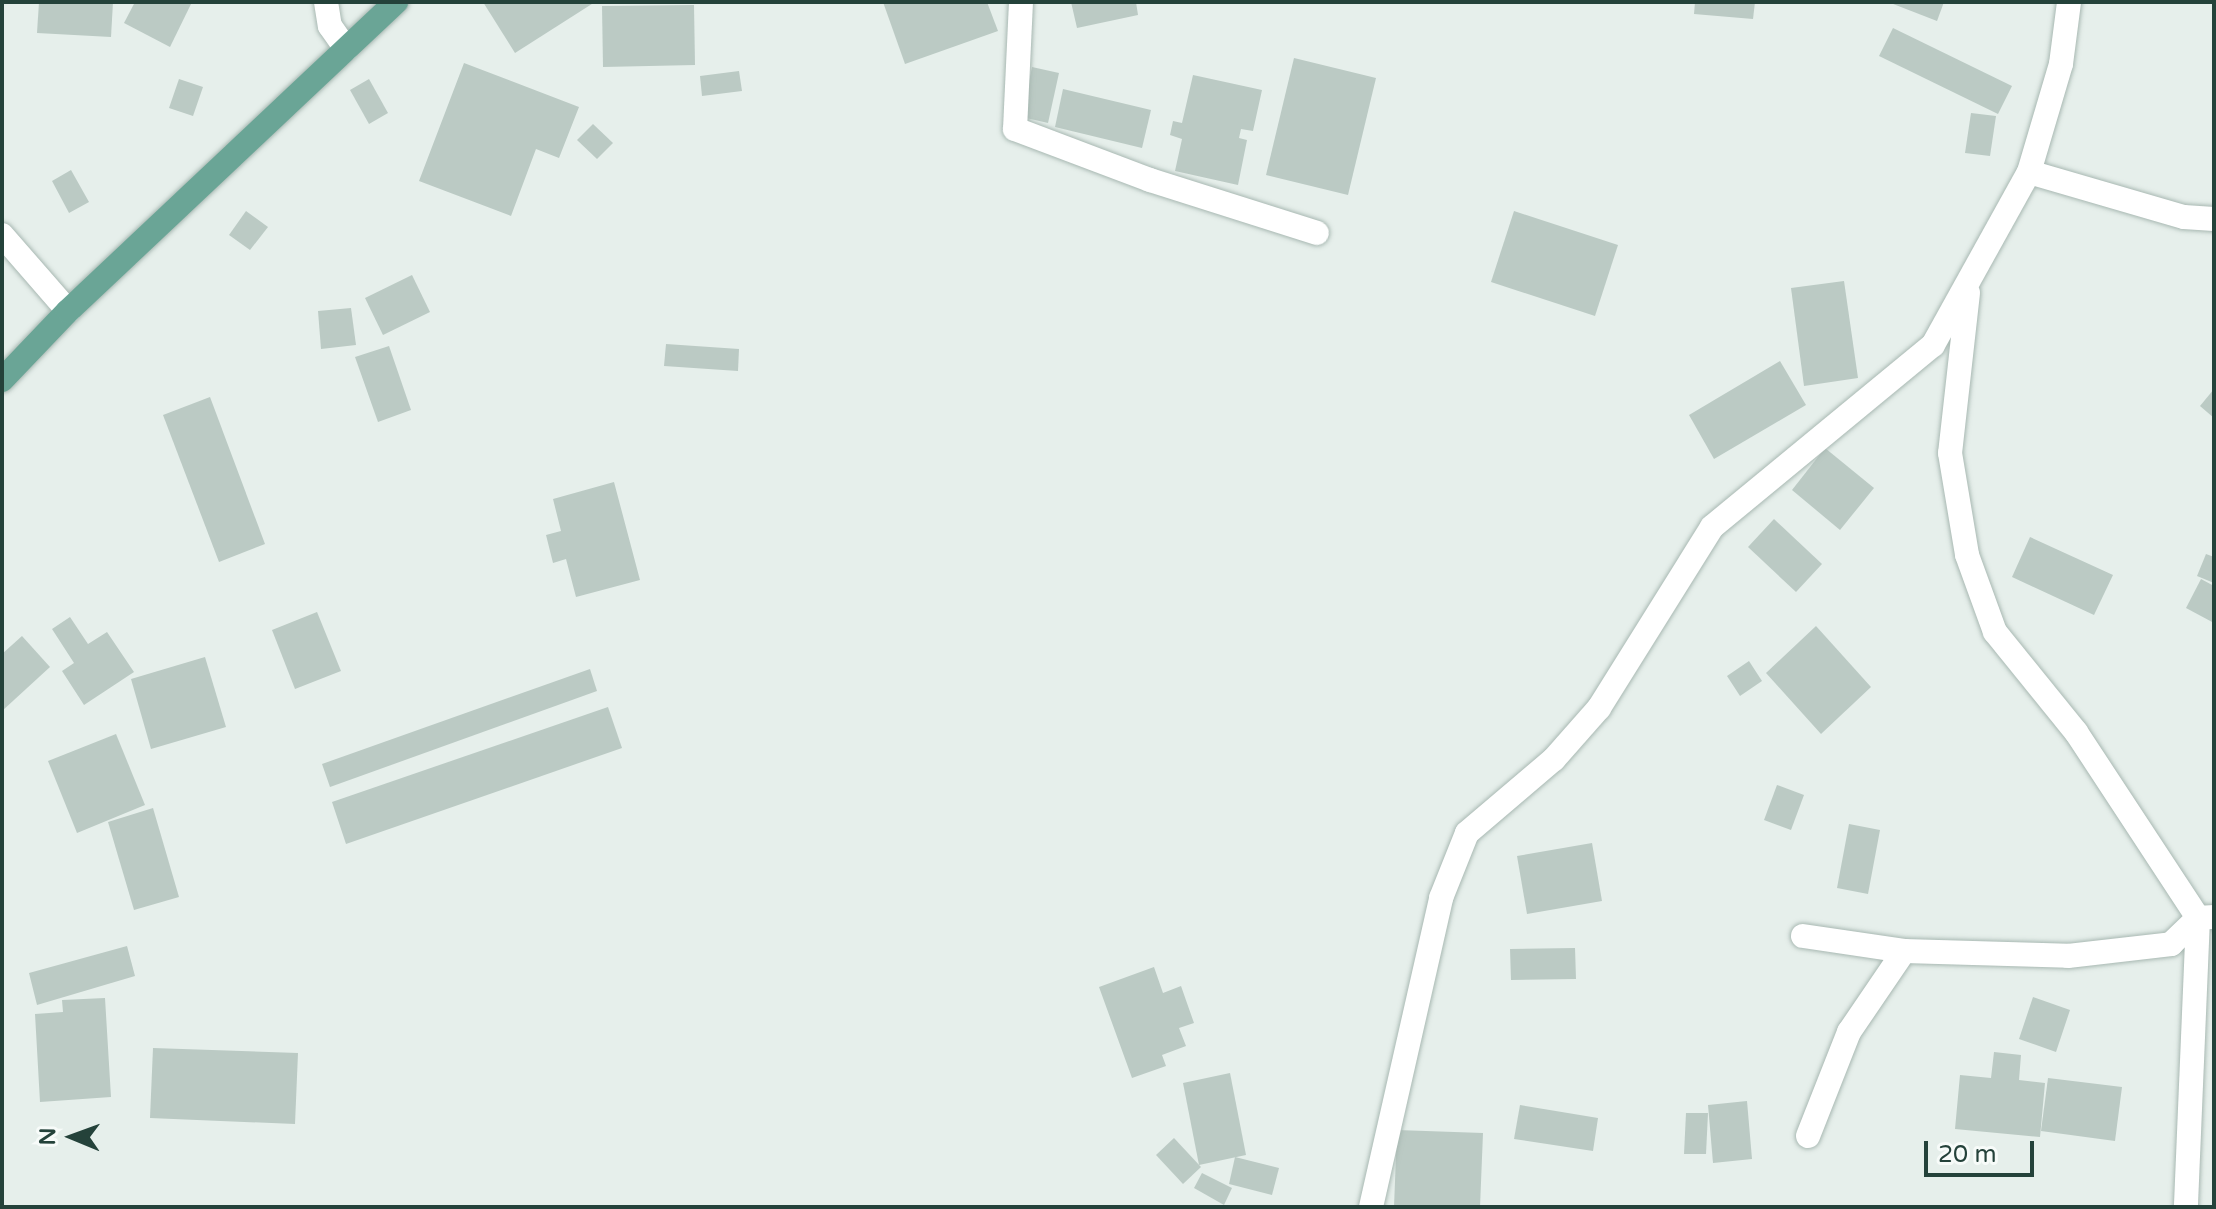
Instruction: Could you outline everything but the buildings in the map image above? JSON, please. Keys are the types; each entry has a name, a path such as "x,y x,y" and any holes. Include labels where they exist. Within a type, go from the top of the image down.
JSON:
{"main road":[{"path":"2,380 68,311 396,2"}],"street":[{"path":"326,2 330,26 346,49"},
{"path":"1021,2 1015,129 1150,180 1317,233"},
{"path":"1371,1207 1441,898 1467,833 1554,759 1599,708 1712,527 1933,345 1969,286 2029,172 2061,64 2069,2"},
{"path":"2029,172 2184,217 2214,219"},
{"path":"2,235 68,311"},
{"path":"1969,286 1950,453 1967,555 1995,632 2076,732 2206,918 2186,1207"},
{"path":"1803,936 1904,951 2068,956 2171,944 2206,918"},
{"path":"1808,1136 1849,1032 1904,951"}]}
